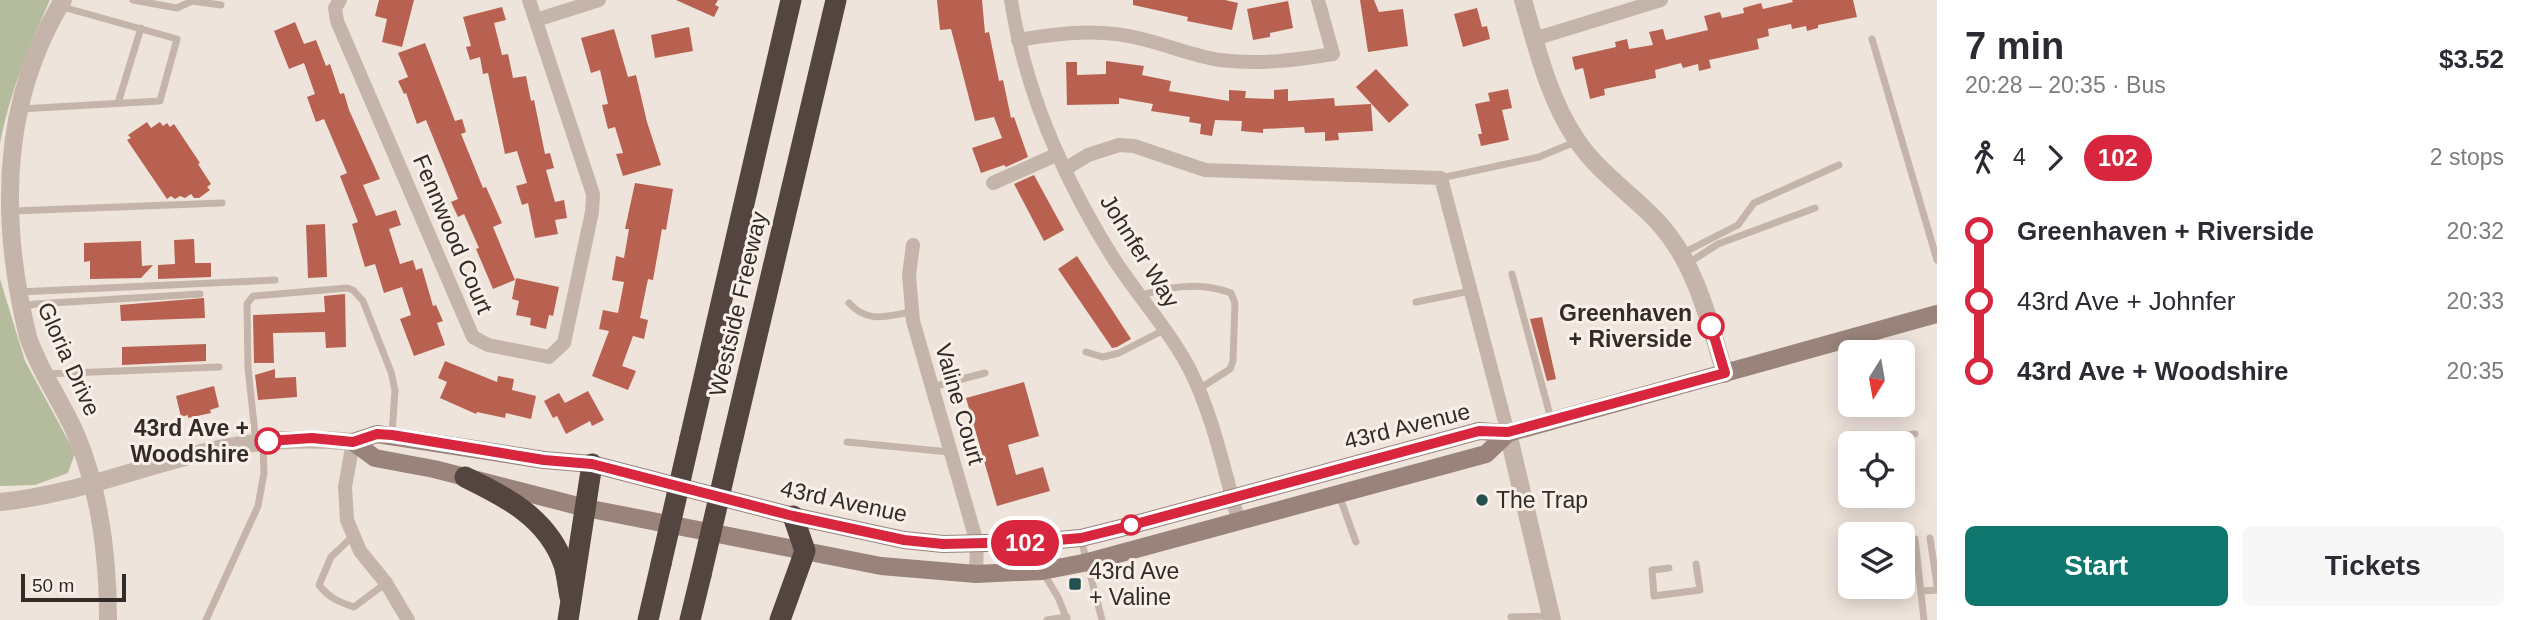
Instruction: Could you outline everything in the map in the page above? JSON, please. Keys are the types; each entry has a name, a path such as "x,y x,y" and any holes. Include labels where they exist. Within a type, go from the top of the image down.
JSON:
{"highway":[{"name":"Westside Freeway","path":"648,620 791,0"},
{"name":"Westside Freeway","path":"690,620 836,0"},
{"path":"568,620 592,464"},
{"path":"465,477 525,510 548,534 563,564 570,597"},
{"path":"780,620 805,551 793,516"}],"main road":[{"path":"1508,432 1937,314"},
{"name":"43rd Avenue","path":"353,442 377,434 392,435 544,460 592,464 793,516 904,540 943,544 1081,538 1479,431 1508,432"},
{"name":"43rd Avenue","path":"353,442 375,458 465,477 586,508 881,566 976,574 1042,571 1088,562 1239,522 1486,454 1508,432"}],"street":[{"name":"Fennwood Court","path":"340,0 335,8 337,21 473,337 488,345 549,357 564,343 592,212 593,194 529,0"},
{"path":"536,20 599,0"},
{"name":"Johnfer Way","path":"1011,0 1018,40 1037,101 1058,154 1101,237 1188,366 1210,417 1239,522"},
{"path":"1018,40 1060,33 1088,32 1142,39 1220,60 1249,62 1302,59 1333,54 1318,0"},
{"path":"1523,0 1551,93 1577,141 1615,183 1657,220 1683,259 1706,309 1725,373"},
{"path":"1534,39 1661,0"},
{"name":"Gloria Drive","path":"61,3 35,53 16,109 6,163 6,250 16,300 29,341 74,430 92,483 106,562 108,620"},
{"path":"1065,169 1088,155 1119,145 1134,146 1205,170 1441,178 1508,432 1551,618"},
{"path":"993,183 1058,154"},
{"name":"Valine Court","path":"913,245 909,275 911,312 977,543 976,574"},
{"name":"43rd Avenue","path":"0,502 51,494 195,454 260,442 312,438 353,442"},
{"path":"353,442 345,504 352,537 386,583 408,620"}],"lane":[{"path":"133,0 177,8 192,1 221,5"},
{"path":"16,109 160,101 177,38 61,3"},
{"path":"118,103 141,28"},
{"path":"1872,38 1937,260"},
{"path":"1441,178 1539,157 1577,141"},
{"path":"1683,259 1738,225 1754,203 1839,165"},
{"path":"4,211 222,203"},
{"path":"1683,259 1815,208"},
{"path":"1512,274 1551,420"},
{"path":"16,300 275,280"},
{"path":"1139,296 1176,285 1218,288 1231,293 1235,303 1233,361 1230,369 1199,389"},
{"path":"206,620 258,506 264,473 248,368 247,304 253,296 347,288 353,290 363,301 391,372 395,390 392,435"},
{"path":"1416,302 1471,291"},
{"path":"16,300 35,304 201,294"},
{"path":"849,303 859,314 879,317 911,312"},
{"path":"1086,352 1102,357 1119,353 1164,330"},
{"path":"44,374 219,367"},
{"path":"931,387 985,373"},
{"path":"847,442 949,452"},
{"path":"1339,494 1356,542"},
{"path":"352,537 331,557 319,585 339,603 354,607 386,583"},
{"path":"1081,538 1102,620"},
{"path":"1930,538 1937,585"},
{"path":"1915,539 1923,591 1924,620"},
{"path":"1035,542 1042,571 1067,619 1047,620"},
{"path":"1670,568 1652,570 1654,596 1700,590 1696,564"},
{"path":"1923,591 1937,590"},
{"path":"1511,617 1551,618"}],"green space":[{"path":"0,0 50,0 21,70 0,143"},
{"path":"0,279 25,361 75,453 68,473 35,485 0,486"}],"building":[{"path":"379,0 414,0 402,47 382,42 387,19 375,16"},
{"path":"676,0 718,0 715,5 719,7 714,17"},
{"path":"937,0 982,0 985,33 989,32 999,81 1003,80 1011,118 1014,117 1028,157 1006,167 1004,165 981,173 972,148 1002,138 994,117 975,121 951,29 940,30"},
{"path":"1133,0 1225,0 1238,3 1232,30 1187,21 1188,17 1133,5"},
{"path":"1360,0 1374,0 1379,12 1403,9 1408,46 1368,52"},
{"path":"1792,0 1853,0 1857,17 1818,25 1818,28 1807,31 1806,26 1792,29 1791,24 1768,29 1769,36 1757,39 1759,49 1709,60 1711,68 1699,71 1698,64 1683,68 1681,63 1655,70 1656,78 1604,89 1605,95 1590,99 1583,68 1575,70 1572,57 1616,47 1615,42 1627,39 1629,49 1653,45 1649,32 1663,29 1666,40 1708,30 1704,16 1720,12 1722,18 1744,13 1743,8 1761,3 1763,9 1793,2"},
{"path":"1288,1 1293,28 1253,40 1247,9"},
{"path":"502,7 506,20 494,23 502,55 508,54 513,78 526,76 545,154 550,153 554,168 546,170 555,202 564,200 567,218 555,220 558,234 535,238 528,203 522,205 516,186 527,183 517,151 505,154 488,73 483,74 480,57 470,60 466,47 471,46 463,17"},
{"path":"1477,8 1482,27 1487,26 1490,39 1463,47 1454,14"},
{"path":"295,22 304,44 316,40 326,66 330,64 340,94 344,93 380,179 363,185 376,216 396,210 401,225 389,229 400,264 413,260 416,270 422,268 433,306 436,305 443,321 437,323 445,345 414,356 400,319 411,315 402,287 384,293 375,264 365,267 352,224 358,222 340,176 347,173 324,119 316,122 307,97 315,94 304,63 289,69 274,31"},
{"path":"689,27 693,51 655,58 651,35"},
{"path":"614,29 628,77 636,75 661,165 623,176 616,154 623,153 615,127 608,129 602,105 608,104 600,70 591,73 581,38"},
{"path":"425,43 455,121 462,119 466,132 461,134 483,188 486,187 502,223 493,227 515,280 493,289 464,214 458,217 451,202 458,199 426,120 417,124 406,93 404,94 398,81 408,77 398,53"},
{"path":"1106,61 1144,66 1142,75 1171,81 1169,91 1229,101 1229,90 1246,91 1245,98 1274,99 1274,90 1288,89 1288,101 1334,98 1335,106 1371,104 1373,131 1338,133 1339,140 1325,141 1325,132 1305,133 1304,127 1263,129 1263,133 1241,131 1242,121 1215,120 1212,136 1200,134 1201,124 1189,122 1190,117 1151,111 1153,104 1119,98 1119,104 1067,105 1066,62 1077,62 1077,75 1106,74"},
{"path":"1376,69 1409,105 1389,123 1356,87"},
{"path":"1508,89 1512,108 1502,110 1509,140 1481,146 1478,134 1482,134 1475,104 1490,101 1488,93"},
{"path":"147,122 151,128 160,122 163,126 167,123 170,127 174,124 200,163 198,164 211,184 207,187 210,190 199,198 194,198 191,194 185,198 180,196 175,199 171,196 167,199 127,140 131,138 128,135"},
{"path":"1034,175 1064,230 1044,241 1014,184"},
{"path":"635,183 673,189 666,230 662,229 653,280 648,279 640,318 648,320 644,339 633,336 622,366 636,371 628,390 592,376 609,331 599,329 603,310 618,313 624,282 612,280 616,256 624,258 629,229 625,229"},
{"path":"325,224 327,277 308,278 306,225"},
{"path":"194,239 195,263 211,263 211,277 158,279 158,265 175,264 174,240"},
{"path":"141,241 142,266 153,265 141,278 90,279 90,261 84,262 84,243"},
{"path":"1077,256 1131,339 1117,347 1112,348 1058,269"},
{"path":"516,278 559,287 553,316 549,315 546,329 530,325 531,318 516,315 519,301 512,299"},
{"path":"345,294 346,347 326,348 325,332 273,333 274,363 254,363 253,315 325,312 324,296"},
{"path":"204,298 205,318 121,321 120,305"},
{"path":"1542,317 1556,379 1547,381 1530,319"},
{"path":"206,344 206,361 122,365 122,347"},
{"path":"445,361 497,382 498,376 514,379 512,390 536,396 531,419 506,413 505,418 477,412 476,414 440,398 447,382 438,378"},
{"path":"275,369 275,378 296,377 297,397 258,400 255,375"},
{"path":"1024,382 1039,436 1008,445 1016,475 1043,467 1050,491 997,506 966,398"},
{"path":"214,386 219,407 210,410 211,413 181,417 176,396"},
{"path":"588,391 604,420 592,426 590,421 566,434 557,416 553,418 544,401 559,393 565,403"}],"bus line":[{"name":"102","path":"268,441 312,438 353,442 377,434 392,435 544,460 592,464 793,516 904,540 943,544 1035,542 1081,538 1479,431 1508,432 1725,373 1711,326"}],"place":[{"name":"Greenhaven + Riverside","path":"1711,326"},
{"name":"43rd Ave + Woodshire","path":"268,441"},
{"name":"The Trap","path":"1482,500"},
{"name":"43rd Ave + Valine","path":"1075,584"}]}
